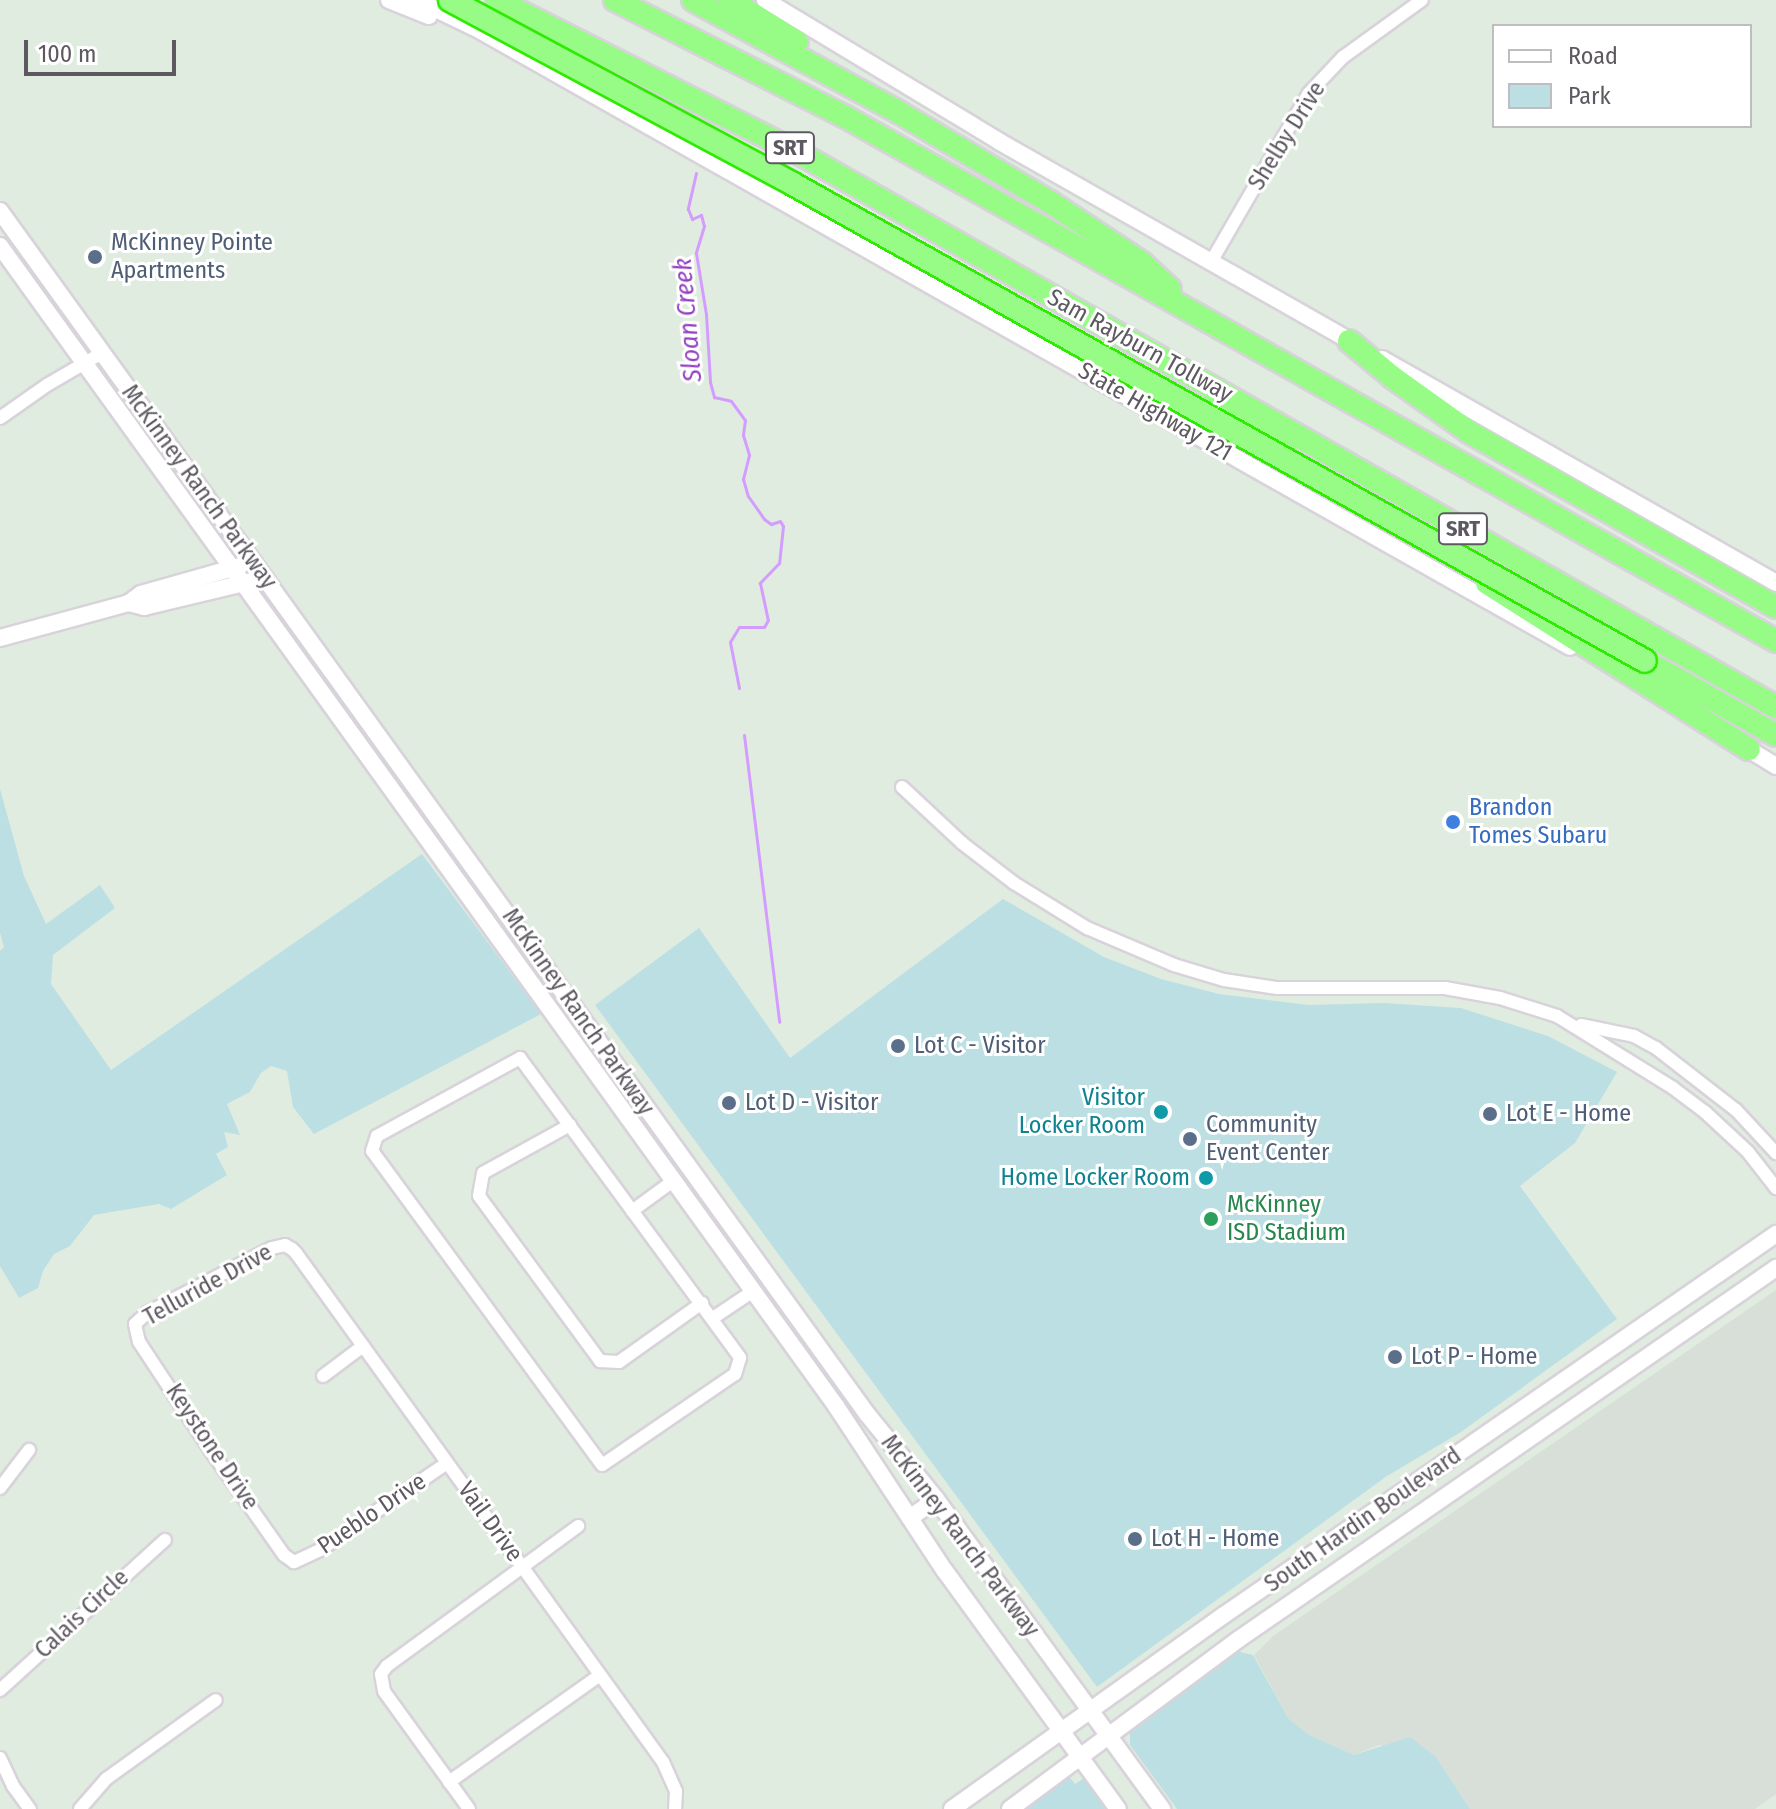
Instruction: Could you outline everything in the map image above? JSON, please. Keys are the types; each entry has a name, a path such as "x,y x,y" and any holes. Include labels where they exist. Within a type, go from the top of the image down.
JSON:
{"highway":[{"path":"450,0 1016,308 1776,735"},
{"name":"Sam Rayburn Tollway","path":"497,0 806,157 1776,707"},
{"name":"SRT","path":"615,0 830,108 1776,641"},
{"path":"693,0 723,7 1050,202 1142,263 1196,313"},
{"path":"1349,341 1392,377 1469,432 1776,607"},
{"path":"1151,351 1217,404 1543,620 1749,749"},
{"path":"1635,561 1685,574 1776,616"}],"main road":[{"path":"389,0 532,62"},
{"path":"417,0 481,31 532,62"},
{"path":"765,0 1000,142 1776,583"},
{"name":"State Highway 121","path":"532,62 1776,766"},
{"name":"McKinney Ranch Parkway","path":"0,211 867,1414 936,1499 1162,1809"},
{"name":"McKinney Ranch Parkway","path":"0,246 836,1406 910,1518 1118,1809"},
{"path":"0,638 129,603 141,594 253,562"},
{"path":"129,603 144,607 265,578"},
{"name":"South Hardin Boulevard","path":"952,1809 1091,1709 1776,1234"},
{"name":"South Hardin Boulevard","path":"1010,1809 1239,1639 1776,1268"},
{"path":"753,1291 769,1279"},
{"path":"910,1518 936,1499"},
{"path":"1322,1548 1337,1571"}],"street":[{"name":"Shelby Drive","path":"1211,262 1309,93 1343,57 1422,0"},
{"path":"0,418 102,353"},
{"path":"902,787 962,843 1024,890 1097,933 1174,965 1224,980 1277,988 1423,987 1464,991 1519,1003 1574,1024 1634,1036 1656,1048 1723,1099 1776,1153"},
{"path":"1574,1024 1705,1112 1736,1139 1776,1188"},
{"path":"520,1058 632,1211 740,1358 735,1374 602,1465 372,1151 377,1136 520,1058"},
{"path":"570,1125 483,1173 479,1196 600,1361 619,1362 702,1303"},
{"path":"632,1211 673,1181"},
{"name":"Telluride Drive","path":"134,1328 140,1318 165,1302 272,1248 285,1245"},
{"name":"Vail Drive","path":"285,1245 296,1253 672,1778 675,1809"},
{"path":"713,1318 753,1291"},
{"name":"Keystone Drive","path":"134,1328 139,1342 211,1451 284,1555 294,1562"},
{"path":"323,1376 363,1346"},
{"path":"0,1488 29,1450"},
{"name":"Pueblo Drive","path":"294,1562 320,1550 447,1463"},
{"path":"469,1809 384,1691 381,1674 387,1666 578,1526"},
{"name":"Calais Circle","path":"0,1690 165,1540"},
{"path":"449,1782 600,1675"},
{"path":"80,1809 106,1779 216,1700"},
{"path":"0,1758 13,1786 30,1809"}],"shaded area":[{"path":"1776,1290 1776,1794 1755,1809 1470,1809 1436,1757 1379,1745 1354,1755 1309,1735 1288,1718 1254,1655 1273,1636"}],"green space":[{"path":"0,789 24,876 46,924 100,885 115,908 53,955 51,984 111,1070 422,854 541,1014 314,1134 293,1107 287,1071 271,1066 261,1073 250,1092 227,1104 240,1135 224,1132 228,1147 216,1154 227,1175 171,1209 159,1204 94,1215 70,1246 54,1254 43,1271 38,1288 19,1298 0,1266 0,951 4,947 0,933"},
{"path":"1003,899 1104,957 1161,979 1219,994 1308,1005 1383,1003 1461,1008 1548,1036 1617,1072 1575,1143 1520,1186 1617,1319 1461,1432 1387,1476 1097,1687 595,1005 699,928 790,1058"},
{"path":"1236,1651 1253,1655 1288,1718 1309,1735 1354,1755 1410,1737 1436,1757 1470,1809 1177,1809 1130,1745 1130,1732"},
{"path":"1069,1776 1075,1784 1084,1778 1105,1809 1021,1809"}],"waterway":[{"name":"Sloan Creek","path":"696,173 688,209 692,219 701,215 704,226 696,253 706,314 710,382 714,397 731,401 745,420 743,435 749,455 743,479 748,496 764,519 771,524 780,521 783,526 779,563 760,583 768,620 764,627 739,627 730,642 739,688"},
{"name":"Sloan Creek","path":"744,735 779,1022"}],"place":[{"name":"McKinney Pointe Apartments","path":"95,257"},
{"name":"Brandon Tomes Subaru","path":"1453,822"},
{"name":"Lot C - Visitor","path":"898,1046"},
{"name":"Lot D - Visitor","path":"729,1103"},
{"name":"Visitor Locker Room","path":"1161,1112"},
{"name":"Lot E - Home","path":"1490,1114"},
{"name":"Community Event Center","path":"1190,1139"},
{"name":"Home Locker Room","path":"1206,1178"},
{"name":"McKinney ISD Stadium","path":"1211,1219"},
{"name":"Lot P - Home","path":"1395,1357"},
{"name":"Lot H - Home","path":"1135,1539"}]}
